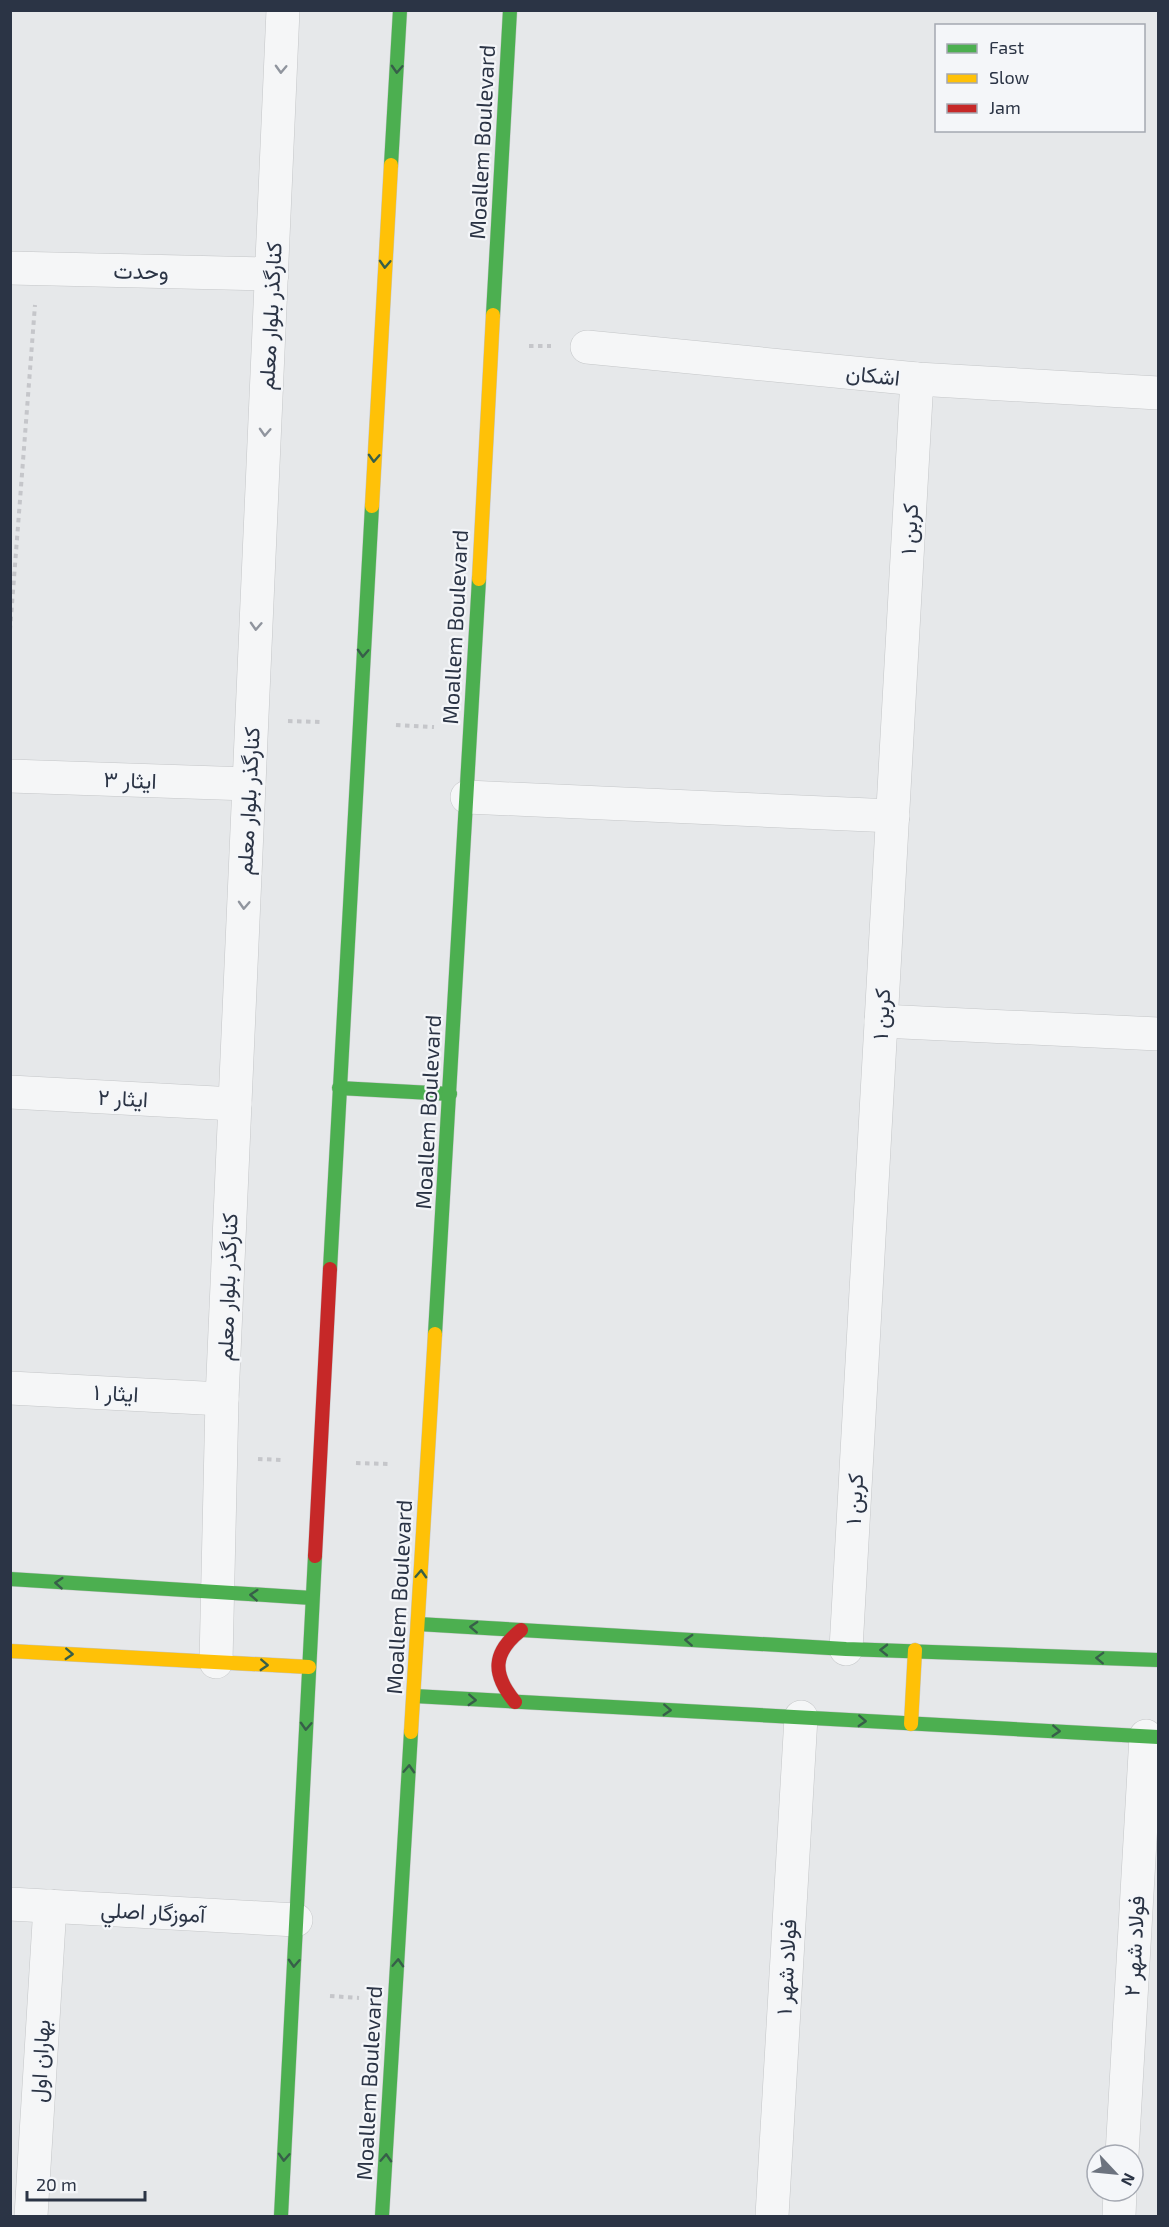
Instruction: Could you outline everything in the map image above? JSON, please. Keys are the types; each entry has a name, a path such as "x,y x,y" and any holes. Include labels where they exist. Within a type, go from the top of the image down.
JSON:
{"main road":[{"path":"281,2217 339,1088 400,10"},
{"name":"Moallem Boulevard","path":"382,2217 450,1094 510,10"},
{"path":"339,1088 450,1094"},
{"path":"10,1580 312,1598"},
{"path":"418,1624 846,1649 1158,1660"},
{"path":"515,1702 499,1679 498,1664 501,1650 509,1638 521,1630"},
{"path":"911,1724 915,1650"},
{"path":"10,1651 309,1667"},
{"path":"414,1696 1152,1736"}],"street":[{"name":"کنارگذر بلوار معلم","path":"216,1662 222,1399 283,10"},
{"name":"وحدت","path":"24,268 272,274"},
{"name":"اشکان","path":"587,347 917,379 1158,393"},
{"name":"کربن ۱","path":"846,1649 917,379"},
{"name":"ایثار ۳","path":"10,776 249,784"},
{"path":"467,797 893,816"},
{"path":"881,1021 1158,1034"},
{"name":"ایثار ۲","path":"10,1092 235,1104"},
{"name":"ایثار ۱","path":"10,1388 222,1399"},
{"name":"فولاد شهر ۱","path":"772,2217 801,1717"},
{"name":"فولاد شهر ۲","path":"1123,2143 1152,1736"},
{"name":"آموزگار اصلي","path":"10,1904 296,1920"},
{"name":"بهاران اول","path":"31,2217 50,1906"}],"path":[{"path":"10,630 24,268"},
{"path":"492,345 587,347"},
{"path":"292,1994 395,2001"}],"traffic: fast":[{"path":"391,165 400,10"},
{"path":"493,315 510,10"},
{"path":"330,1269 372,506"},
{"path":"435,1334 479,579"},
{"path":"339,1088 450,1094"},
{"path":"281,2216 315,1556"},
{"path":"10,1579 312,1598"},
{"path":"418,1624 846,1649 1158,1660"},
{"path":"414,1696 1158,1737"},
{"path":"382,2216 411,1732"}],"traffic: slow":[{"path":"372,506 391,165"},
{"path":"479,579 493,315"},
{"path":"411,1732 435,1334"},
{"path":"911,1724 915,1650"},
{"path":"10,1651 309,1667"}],"traffic: jam":[{"path":"315,1556 330,1269"},
{"path":"515,1702 502,1682 498,1664 505,1647 521,1630"}]}
